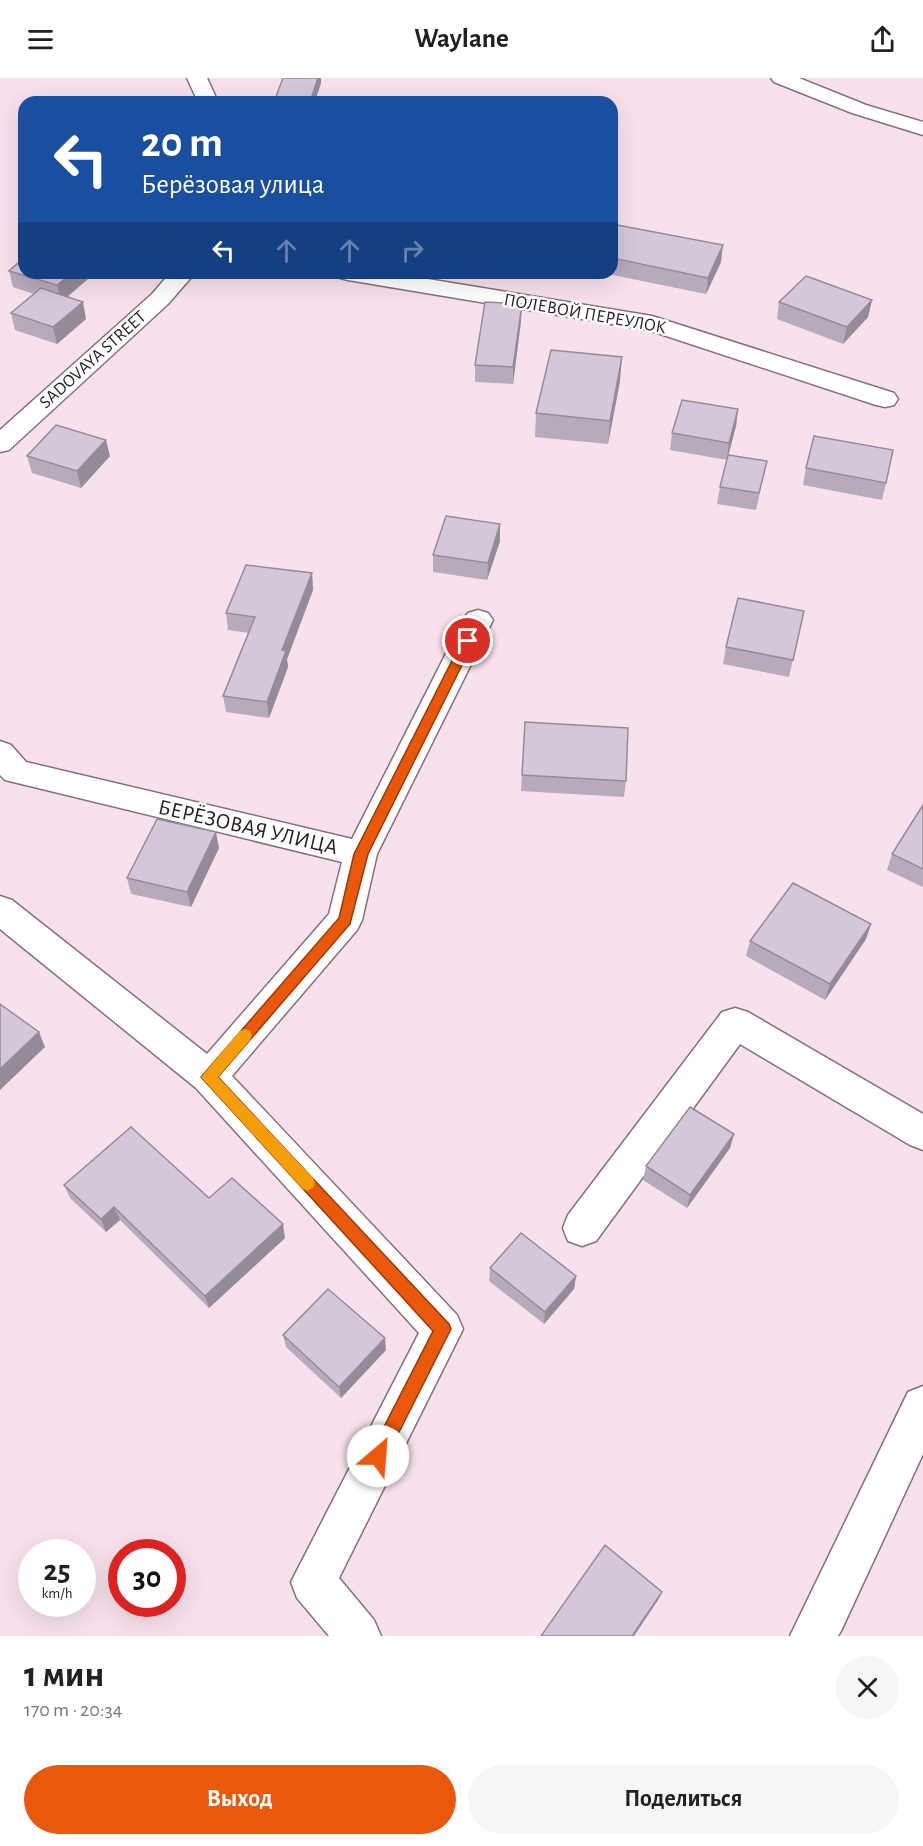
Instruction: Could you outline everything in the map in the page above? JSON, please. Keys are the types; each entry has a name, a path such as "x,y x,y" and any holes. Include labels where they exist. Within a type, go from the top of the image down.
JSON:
{"street":[{"path":"196,78 205,96"},
{"path":"781,78 859,109 923,129"},
{"name":"SADOVAYA STREET","path":"0,444 160,299 178,279"},
{"name":"ПОЛЕВОЙ ПЕРЕУЛОК","path":"392,279 652,323 885,399"},
{"path":"361,854 478,620"},
{"name":"БЕРЁЗОВАЯ УЛИЦА","path":"0,753 16,772 361,854 345,920 209,1077"},
{"path":"0,910 209,1077 443,1329 313,1582 358,1636"},
{"path":"582,1228 735,1023 923,1133"},
{"path":"813,1636 923,1407"}],"building":[{"path":"283,78 318,78 312,96 276,96"},
{"path":"618,225 723,245 708,278 618,259"},
{"path":"18,263 18,274 9,271"},
{"path":"806,276 872,300 847,327 779,302"},
{"path":"36,279 64,279 57,285"},
{"path":"41,288 83,302 53,327 11,313"},
{"path":"485,302 522,304 513,367 475,365"},
{"path":"551,350 622,357 610,421 536,413"},
{"path":"682,400 738,409 729,443 672,433"},
{"path":"56,425 106,440 77,471 27,456"},
{"path":"814,436 893,450 886,483 806,468"},
{"path":"728,455 767,461 759,493 720,487"},
{"path":"446,516 500,524 488,563 433,555"},
{"path":"246,565 312,573 282,650 286,651 267,702 223,696 255,617 226,613"},
{"path":"738,598 804,611 793,660 726,647"},
{"path":"525,722 628,728 626,781 522,775"},
{"path":"923,805 923,869 892,854"},
{"path":"157,819 216,832 187,892 127,878"},
{"path":"793,883 871,924 830,984 750,941"},
{"path":"0,1004 39,1032 0,1069"},
{"path":"690,1107 734,1134 690,1195 646,1166"},
{"path":"131,1127 209,1198 232,1178 283,1224 205,1296 114,1207 101,1219 64,1185"},
{"path":"521,1233 576,1276 545,1312 490,1268"},
{"path":"328,1289 385,1338 339,1387 283,1335"},
{"path":"605,1545 662,1592 632,1636 541,1636"}],"slow traffic":[{"path":"245,1036 209,1077 307,1183"}],"route":[{"path":"378,1456 443,1329 209,1077 345,920 361,854 468,641"}]}
